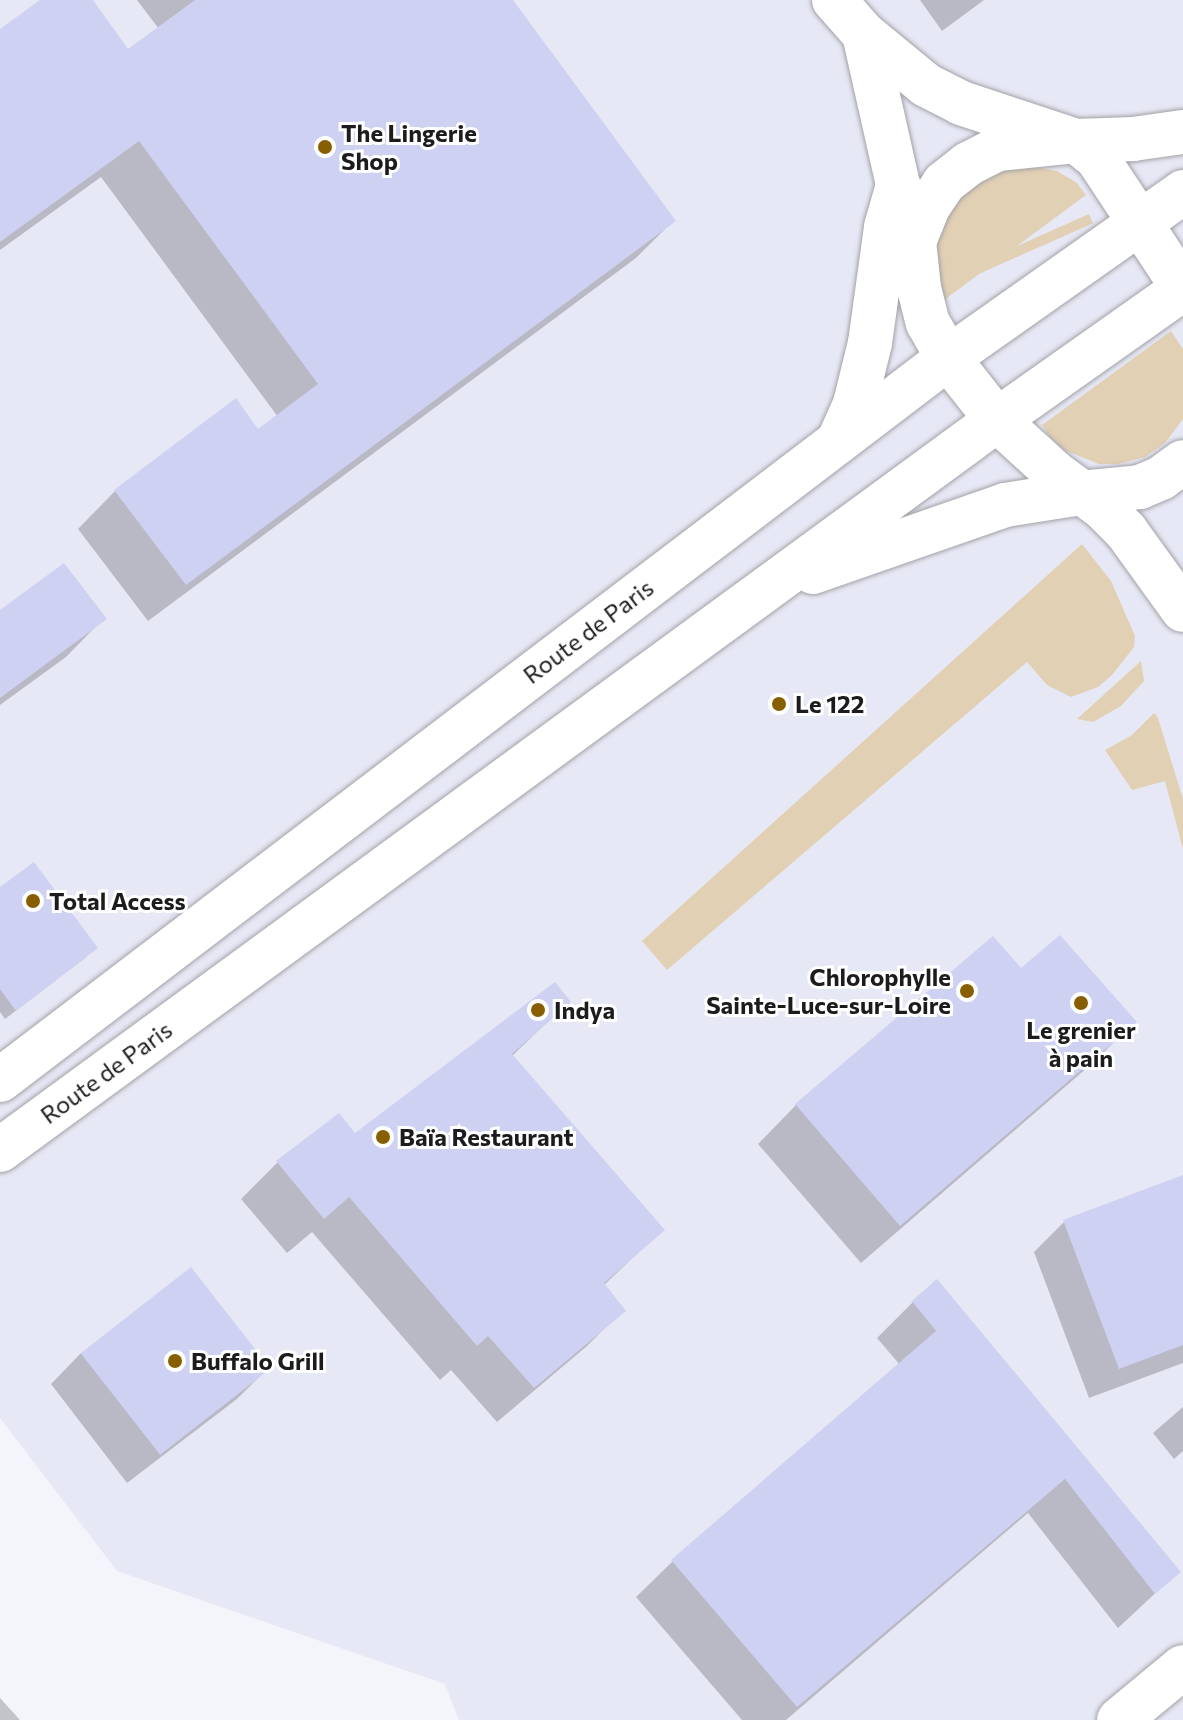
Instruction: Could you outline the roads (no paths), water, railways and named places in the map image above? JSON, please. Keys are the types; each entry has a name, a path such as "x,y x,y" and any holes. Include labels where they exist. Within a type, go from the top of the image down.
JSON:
{"main road":[{"path":"834,0 864,34 926,85 961,103 1076,141 1097,158 1183,288"},
{"path":"864,34 898,185 911,213 919,288 928,323 948,358 997,420 1126,531 1183,610"},
{"path":"914,242 928,207 944,183 968,164 998,149 1183,132"},
{"path":"839,440 855,404 870,343 886,227 898,185"},
{"name":"Route de Paris","path":"0,1080 948,358 1183,192"},
{"name":"Route de Paris","path":"0,1150 997,420 1183,288"},
{"path":"776,584 1005,505 1140,487 1161,478 1183,462"},
{"path":"1119,1720 1183,1667"}],"place":[{"name":"The Lingerie Shop","path":"325,147"},
{"name":"Le 122","path":"779,704"},
{"name":"Total Access","path":"33,901"},
{"name":"Chlorophylle Sainte-Luce-sur-Loire","path":"967,991"},
{"name":"Le grenier à pain","path":"1081,1003"},
{"name":"Indya","path":"538,1010"},
{"name":"Baïa Restaurant","path":"383,1137"},
{"name":"Buffalo Grill","path":"175,1361"}]}
